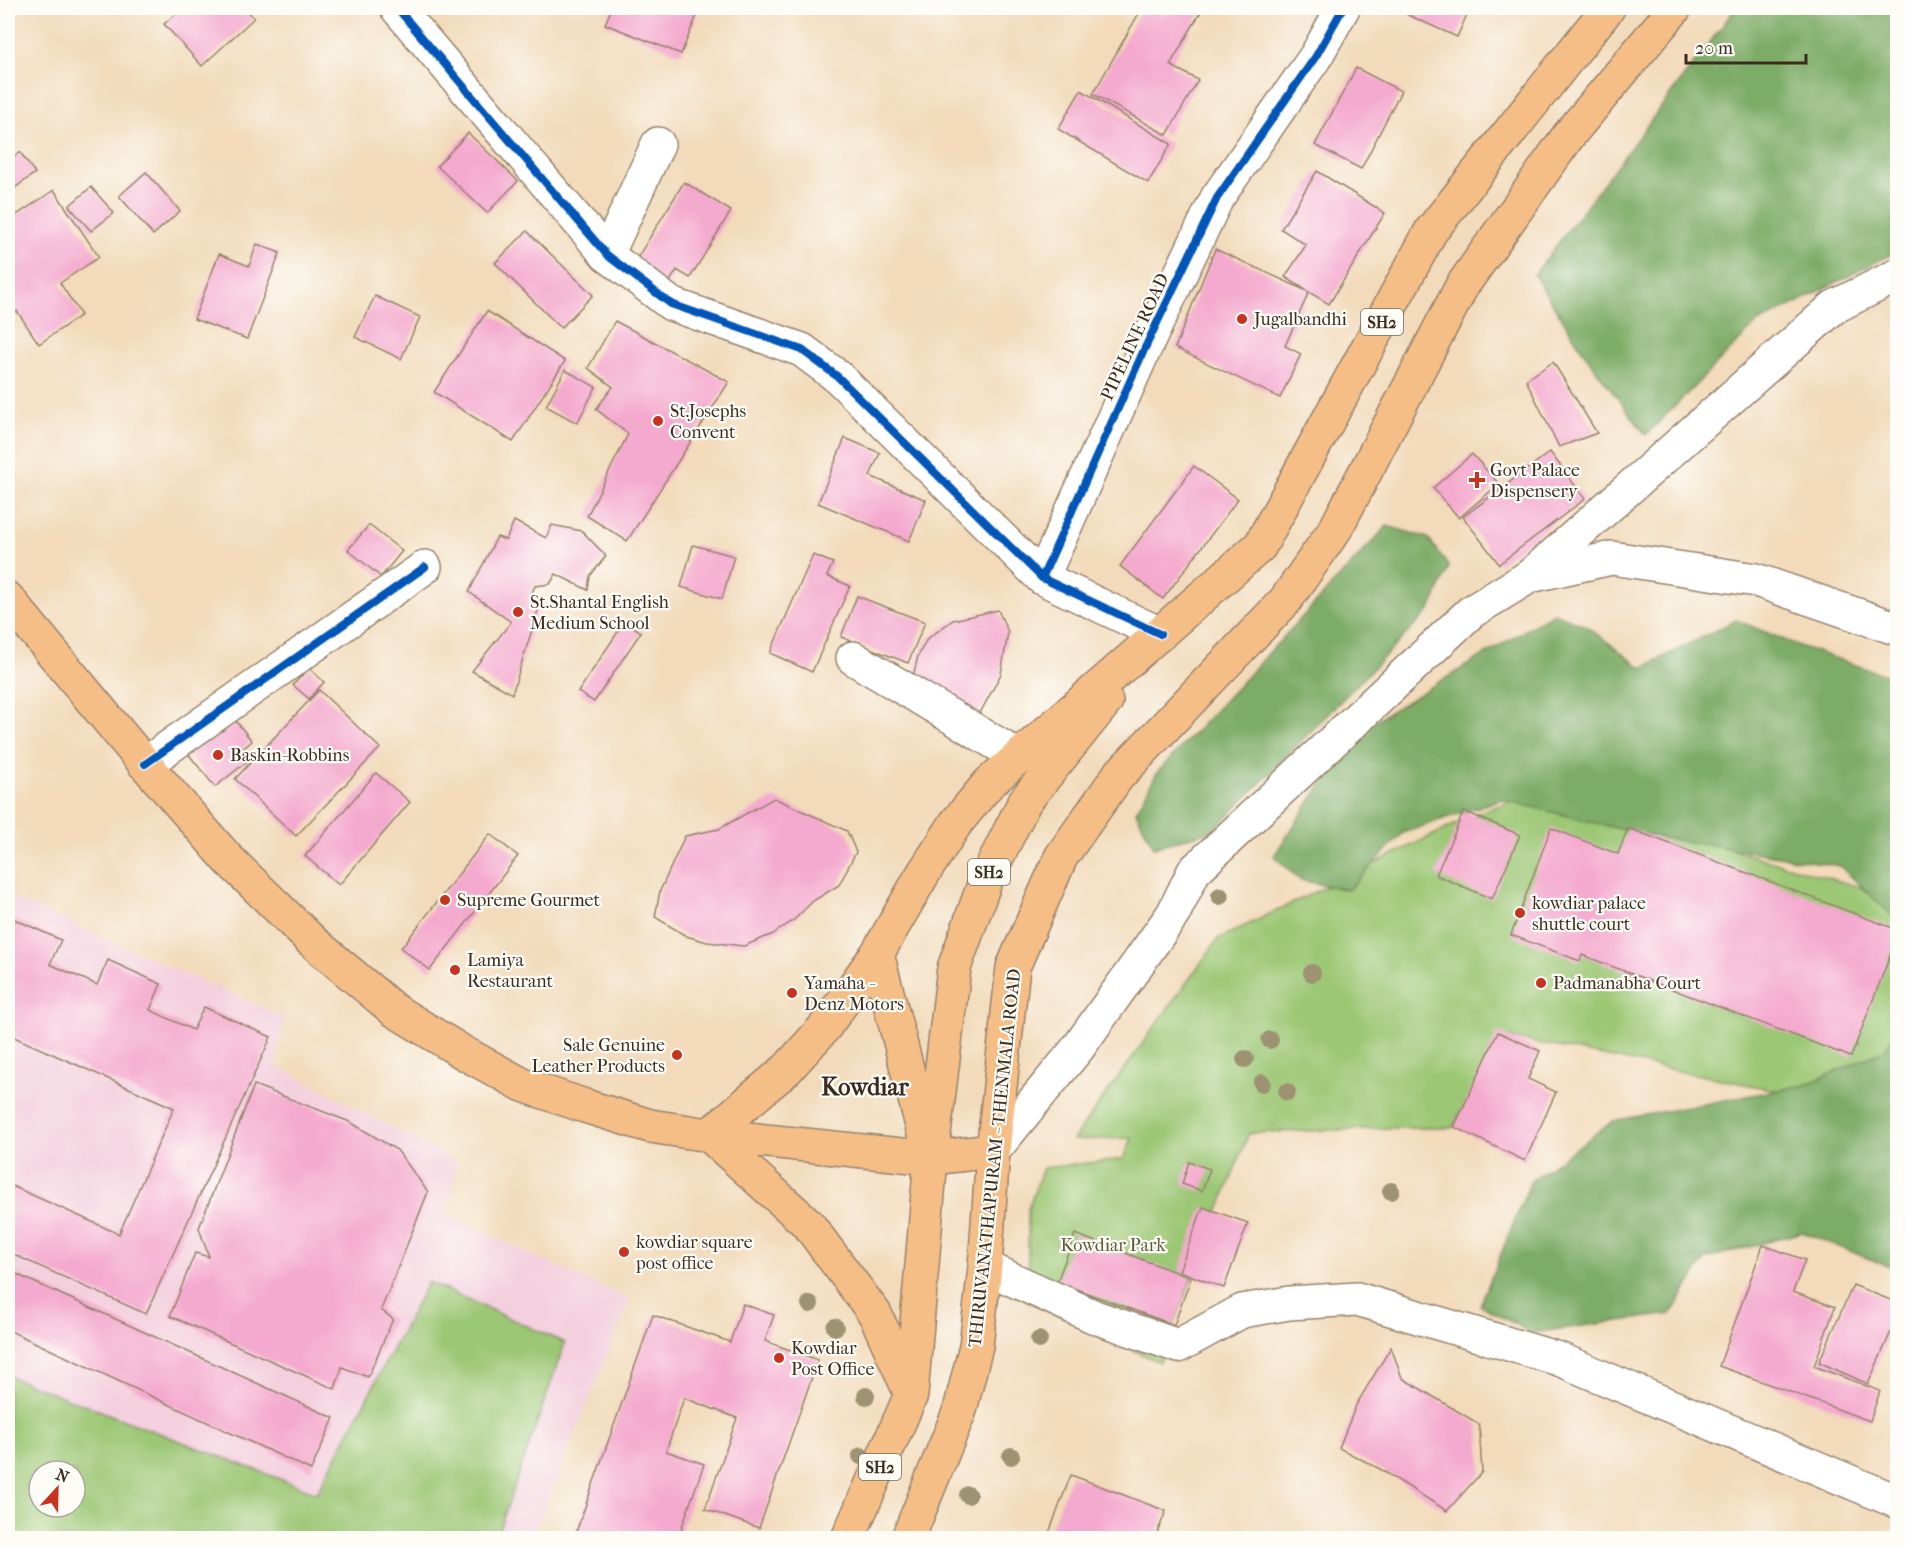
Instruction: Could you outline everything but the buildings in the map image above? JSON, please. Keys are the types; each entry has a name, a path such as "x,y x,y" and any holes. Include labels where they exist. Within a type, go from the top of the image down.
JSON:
{"main road":[{"name":"SH2","path":"848,1539 911,1395 931,1158 954,968 986,879 1025,801 1160,634 1260,546 1431,231 1608,8"},
{"name":"THIRUVANATHAPURAM - THENMALA ROAD","path":"908,1539 960,1410 976,1346 986,1267 993,1151 1012,967 1060,857 1118,776 1285,601 1336,528 1462,286 1569,135 1675,8"},
{"path":"8,599 145,764 228,859 312,941 394,1010 464,1053 523,1085 650,1126 709,1135 931,1158 993,1151"},
{"path":"709,1135 787,1069 824,1028 877,954 923,874 956,823 989,783 1160,634"},
{"name":"SH2","path":"877,954 931,1158"},
{"path":"709,1135 808,1224 875,1314 911,1395"}],"street":[{"path":"398,8 608,255 671,304 802,350 838,377 1042,578 1160,634"},
{"name":"PIPELINE ROAD","path":"1042,578 1144,350 1217,198 1316,56 1343,8"},
{"path":"608,255 658,144"},
{"path":"993,1151 1085,1038 1173,914 1194,871 1471,612 1530,576 1834,307 1898,275"},
{"path":"1530,576 1612,558 1756,580 1898,628"},
{"path":"145,764 425,567"},
{"path":"853,657 1019,757"},
{"path":"986,1267 1095,1317 1178,1346 1242,1311 1289,1303 1357,1299 1559,1359 1898,1502"}],"shaded area":[{"path":"8,896 284,1017 275,1065 458,1163 445,1215 630,1300 532,1538 8,1538"}],"green space":[{"path":"1736,8 1897,8 1897,251 1756,324 1646,435 1591,363 1534,275"},
{"path":"1387,526 1428,538 1449,567 1430,610 1214,830 1154,847 1136,812 1157,773"},
{"path":"1554,613 1586,626 1642,668 1736,620 1802,647 1897,679 1897,920 1840,866 1635,833 1501,799 1403,833 1348,890 1300,880 1274,856 1356,732"},
{"name":"Padmanabha Court","path":"1538,793 1897,898 1897,1114 1502,1036 1452,1128 1249,1133 1159,1362 1028,1301 1028,1209 1043,1168 1124,1159 1132,1138 1073,1140 1218,939 1485,810"},
{"path":"1897,1027 1897,1270 1802,1232 1705,1259 1671,1314 1531,1333 1480,1305 1531,1181 1613,1121 1805,1085 1885,1050"},
{"path":"428,1282 565,1343 496,1538 8,1538 8,1376 317,1493"}],"cycle path":[{"path":"397,8 607,255 671,304 802,350 838,377 1042,578 1160,634"},
{"path":"1042,578 1144,350 1217,198 1316,56 1343,8"},
{"path":"145,764 425,567"}],"place":[{"name":"Jugalbandhi","path":"1242,319"},
{"name":"St.Josephs Convent","path":"658,421"},
{"name":"Govt Palace Dispensery","path":"1477,480"},
{"name":"St.Shantal English Medium School","path":"518,612"},
{"name":"Baskin-Robbins","path":"218,755"},
{"name":"Supreme Gourmet","path":"445,900"},
{"name":"kowdiar palace shuttle court","path":"1520,913"},
{"name":"Lamiya Restaurant","path":"455,970"},
{"name":"Padmanabha Court","path":"1541,983"},
{"name":"Yamaha - Denz Motors","path":"792,993"},
{"name":"Sale Genuine Leather Products","path":"677,1055"},
{"name":"kowdiar square post office","path":"624,1252"},
{"name":"Kowdiar Post Office","path":"779,1358"}],"district":[{"name":"Kowdiar","path":"865,1087"}],"park label":[{"name":"Kowdiar Park","path":"1113,1245"}]}
